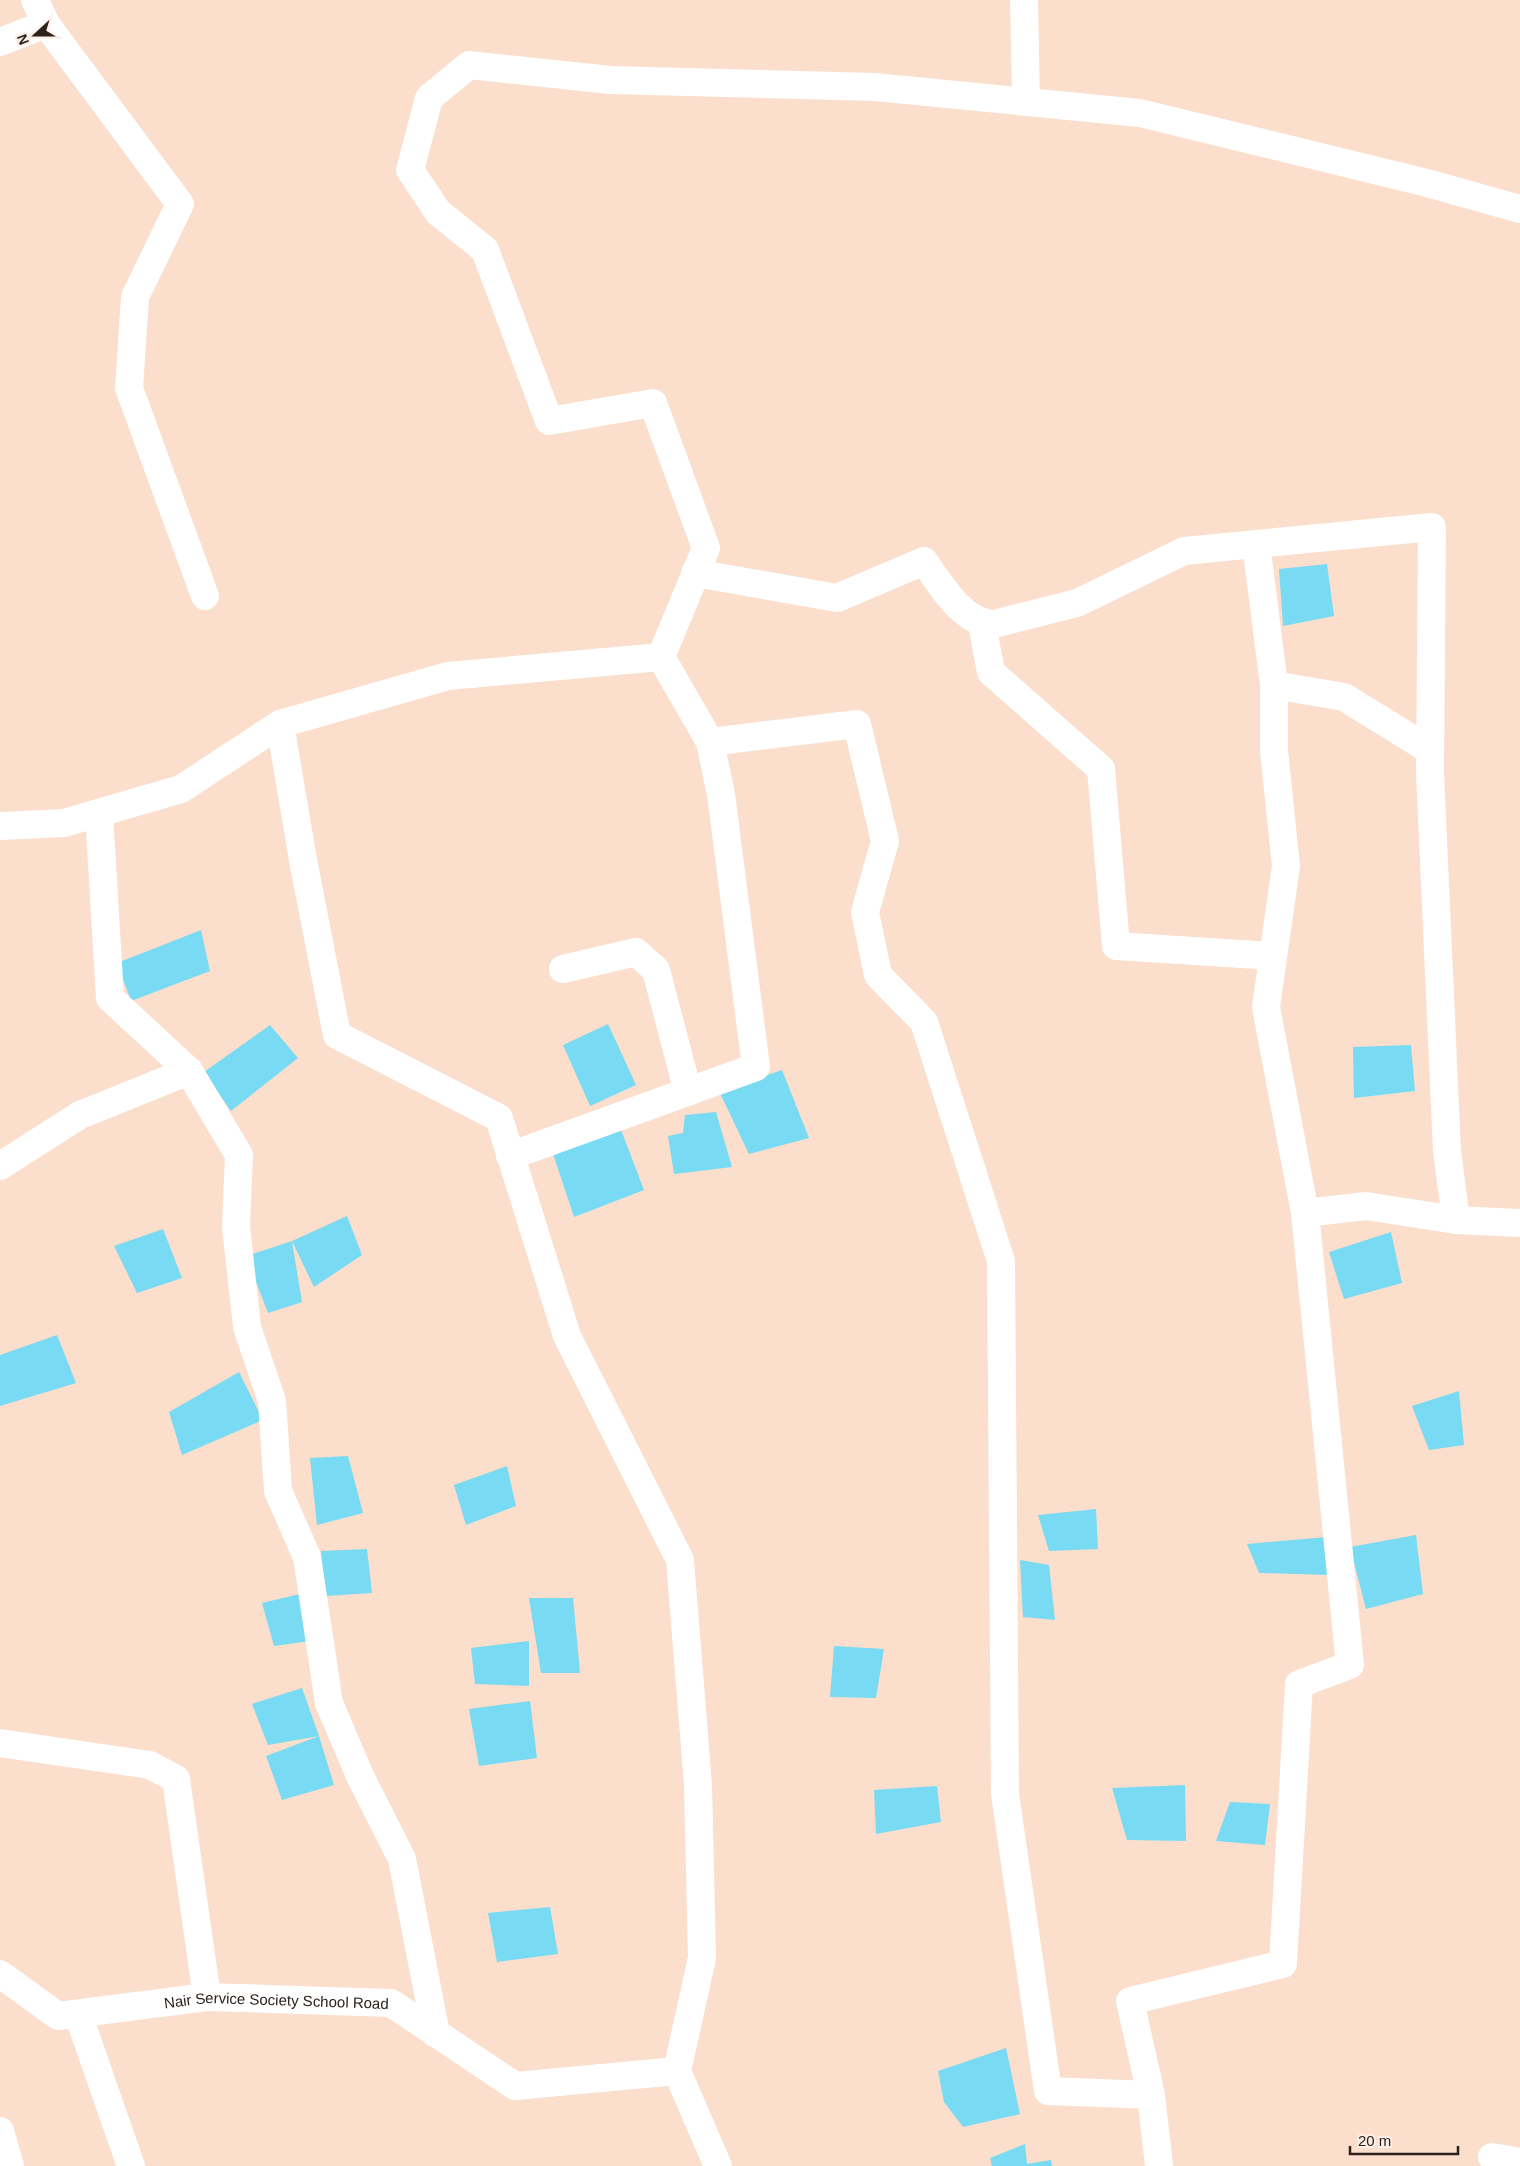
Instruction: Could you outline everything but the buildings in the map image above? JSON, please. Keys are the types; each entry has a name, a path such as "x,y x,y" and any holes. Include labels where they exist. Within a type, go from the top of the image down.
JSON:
{"street":[{"path":"1024,0 1026,102"},
{"path":"0,42 41,12 180,204 135,297 129,388 205,596"},
{"path":"661,657 706,548 653,403 549,421 485,250 438,212 410,170 429,98 469,65 610,80 876,87 1140,113 1427,183 1520,209"},
{"path":"695,573 837,598 924,561 951,600 982,624 994,624 1077,603 1184,551 1432,527 1430,750 1447,1151 1456,1220"},
{"path":"1159,2166 1151,2095 1130,2001 1283,1964 1299,1684 1350,1665 1304,1213 1266,1006 1286,866 1274,751 1274,685 1256,544"},
{"path":"982,624 991,672 1101,768 1116,946 1273,956"},
{"path":"0,826 64,824 181,789 280,724 448,676 661,657"},
{"path":"510,1156 756,1067 721,794 710,742 661,657"},
{"path":"1274,685 1344,696 1430,750"},
{"path":"280,724 303,860 337,1035 499,1118 567,1336 680,1560 698,1785 702,1958 677,2071 718,2166"},
{"path":"710,742 857,724 885,841 865,912 878,975 924,1022 1001,1261 1005,1794 1048,2090 1151,2095"},
{"path":"99,813 110,998 189,1071 239,1155 236,1227 247,1327 272,1401 278,1491 307,1557 329,1703 360,1776 402,1859 436,2034"},
{"path":"563,969 636,952 656,970 688,1092"},
{"path":"0,1166 80,1115 189,1071"},
{"path":"1304,1213 1366,1206 1456,1220 1520,1223"},
{"path":"0,1743 150,1764 176,1779 207,1997"},
{"name":"Nair Service Society School Road","path":"0,1974 58,2016 207,1997 391,2003 515,2086 677,2071"},
{"path":"78,2014 131,2166"},
{"path":"0,2131 10,2166"},
{"path":"1492,2157 1520,2162"}]}
